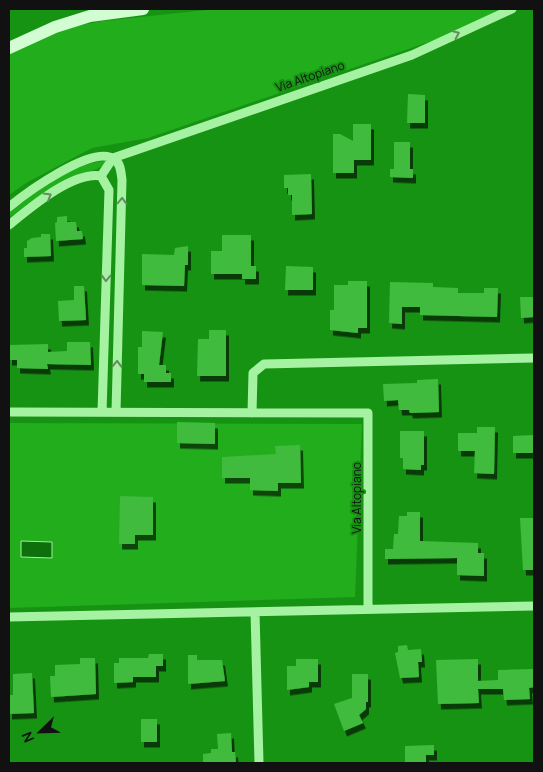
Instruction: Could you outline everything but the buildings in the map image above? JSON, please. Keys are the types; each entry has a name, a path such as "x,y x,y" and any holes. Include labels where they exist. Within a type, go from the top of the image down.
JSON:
{"main road":[{"path":"9,48 55,28 90,16 143,9"}],"street":[{"name":"Via Altopiano","path":"9,207 23,195 85,160 101,156 113,158 412,54 512,9"},
{"path":"102,176 113,158 121,169 122,180 116,412"},
{"path":"9,225 31,207 73,182 91,175 102,176"},
{"path":"102,176 109,190 102,412"},
{"path":"252,413 253,373 264,364 534,358"},
{"name":"Via Altopiano","path":"9,412 368,413 368,609"},
{"path":"9,617 534,606"},
{"path":"255,612 259,763"}],"shaded area":[{"path":"216,9 508,9 467,29 148,138 92,148 26,183 9,195 9,48 36,33 103,21"},
{"path":"105,161 104,165 71,178 55,187 9,218 9,211 42,187 78,167"},
{"path":"9,423 362,424 355,597 9,608"},
{"path":"21,541 52,542 52,558 21,557"}]}
